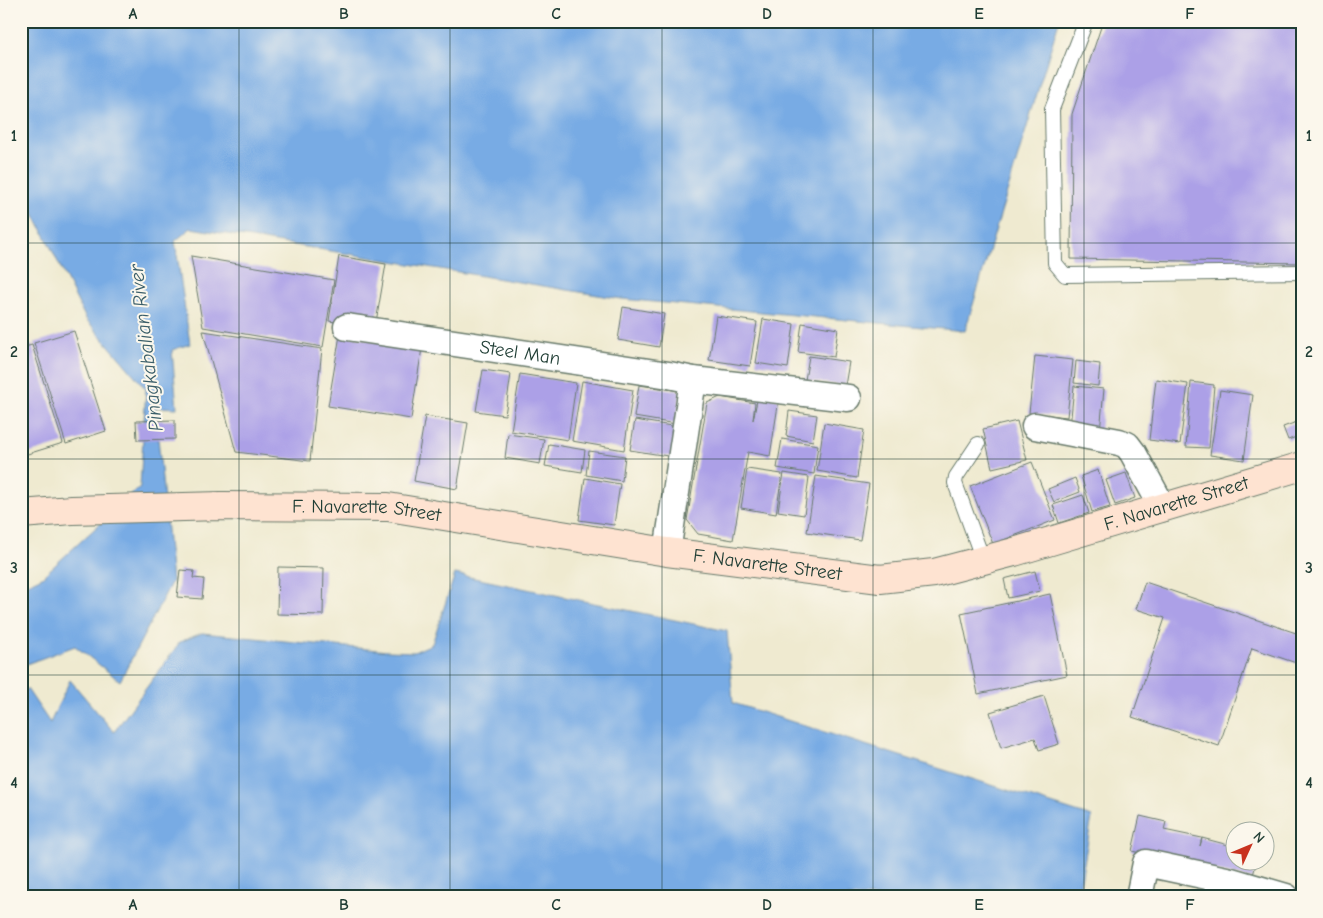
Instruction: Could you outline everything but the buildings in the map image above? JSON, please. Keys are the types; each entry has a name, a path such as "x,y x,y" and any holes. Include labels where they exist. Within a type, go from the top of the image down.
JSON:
{"main road":[{"name":"F. Navarette Street","path":"21,514 72,510 220,506 388,507 667,552 880,579 934,573 1014,552 1302,466"}],"street":[{"name":"Steel Man","path":"347,327 693,380 848,398"},
{"path":"667,552 693,380"},
{"path":"1035,426 1127,445 1163,508"},
{"path":"1139,897 1146,864 1228,889 1286,897"}],"lane":[{"path":"1086,21 1052,109 1055,264 1065,275 1302,272"},
{"path":"978,444 956,477 955,483 983,560"}],"water":[{"name":"Pinagkabalian River","path":"21,21 1059,21 965,331 622,299 191,228 175,241 190,344 172,350 177,408 155,407 172,581 120,681 75,646 21,666 21,587 42,577 140,487 146,389 86,319 21,187"},
{"path":"455,574 727,631 733,703 1092,817 1078,897 21,897 21,691 27,689 50,723 70,680 114,732 180,642 202,633 414,652 432,644"}]}
